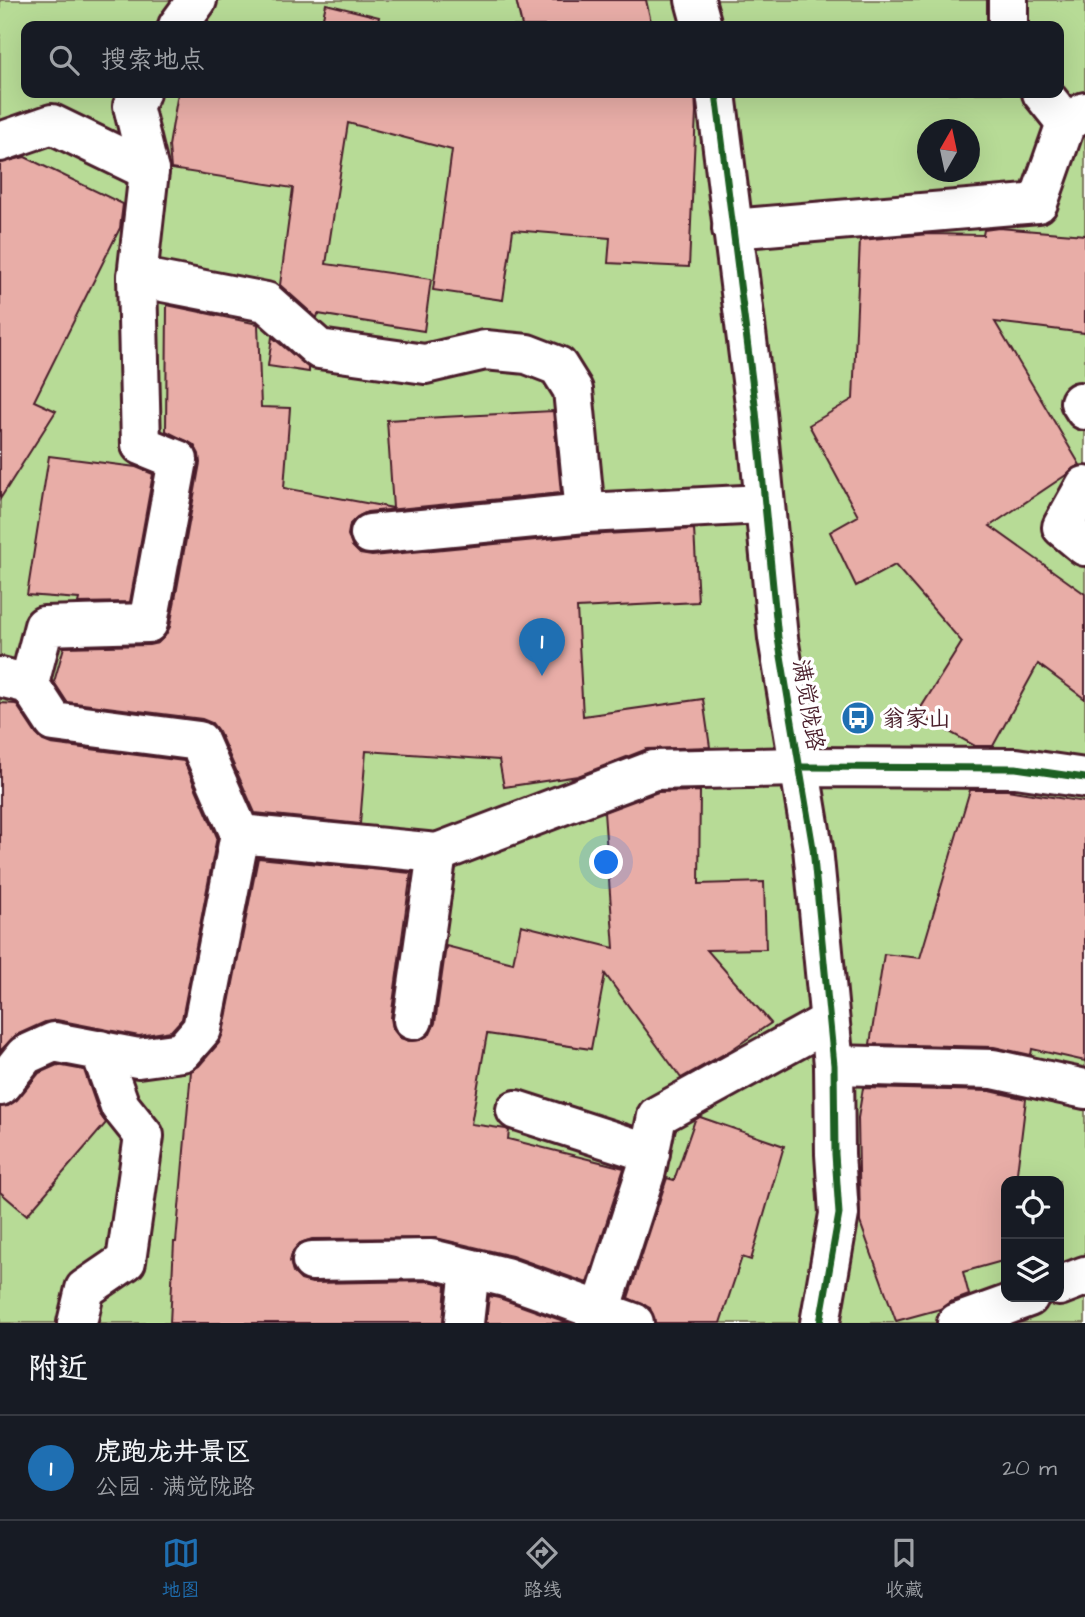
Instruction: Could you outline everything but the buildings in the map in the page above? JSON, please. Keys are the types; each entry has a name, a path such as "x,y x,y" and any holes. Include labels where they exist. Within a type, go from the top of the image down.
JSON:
{"street":[{"path":"182,21 197,0"},
{"path":"695,0 701,21"},
{"path":"1008,0 1008,21"},
{"path":"0,1086 25,1055 54,1042 138,1058 182,1052 202,1029 240,834 200,741 54,722 14,681 44,626 148,623 178,460 141,445 137,277 149,171 133,106 137,98"},
{"name":"满觉陇路","path":"717,98 756,412 778,638 813,848 834,1065 839,1214 820,1323"},
{"path":"732,229 1038,203 1076,118 1049,98"},
{"path":"0,142 52,124 149,171"},
{"path":"137,277 266,302 319,349 425,364 485,350 527,354 558,366 573,390 585,513"},
{"path":"1085,486 1062,527 1085,545"},
{"path":"370,534 585,513 763,504"},
{"path":"240,834 437,853 654,771 800,767 1016,768 1085,778"},
{"path":"413,1020 437,853"},
{"path":"312,1261 431,1259 505,1277 617,1317 657,1116 828,1022"},
{"path":"77,1323 85,1289 126,1261 144,1136 120,1106 100,1050"},
{"path":"834,1065 993,1069 1085,1089"},
{"path":"516,1110 650,1153"},
{"path":"464,1323 470,1269"},
{"path":"1064,1284 1085,1276"},
{"path":"957,1323 1015,1302"}],"green space":[{"path":"0,0 1085,0 1085,1323 0,1323"}],"cycle path":[{"path":"717,98 756,412 778,638 813,848 834,1065 839,1214 820,1323"},
{"path":"800,767 1016,768 1085,778"}],"place":[{"name":"虎跑龙井景区","path":"542,676"},
{"name":"翁家山","path":"858,718"}]}
